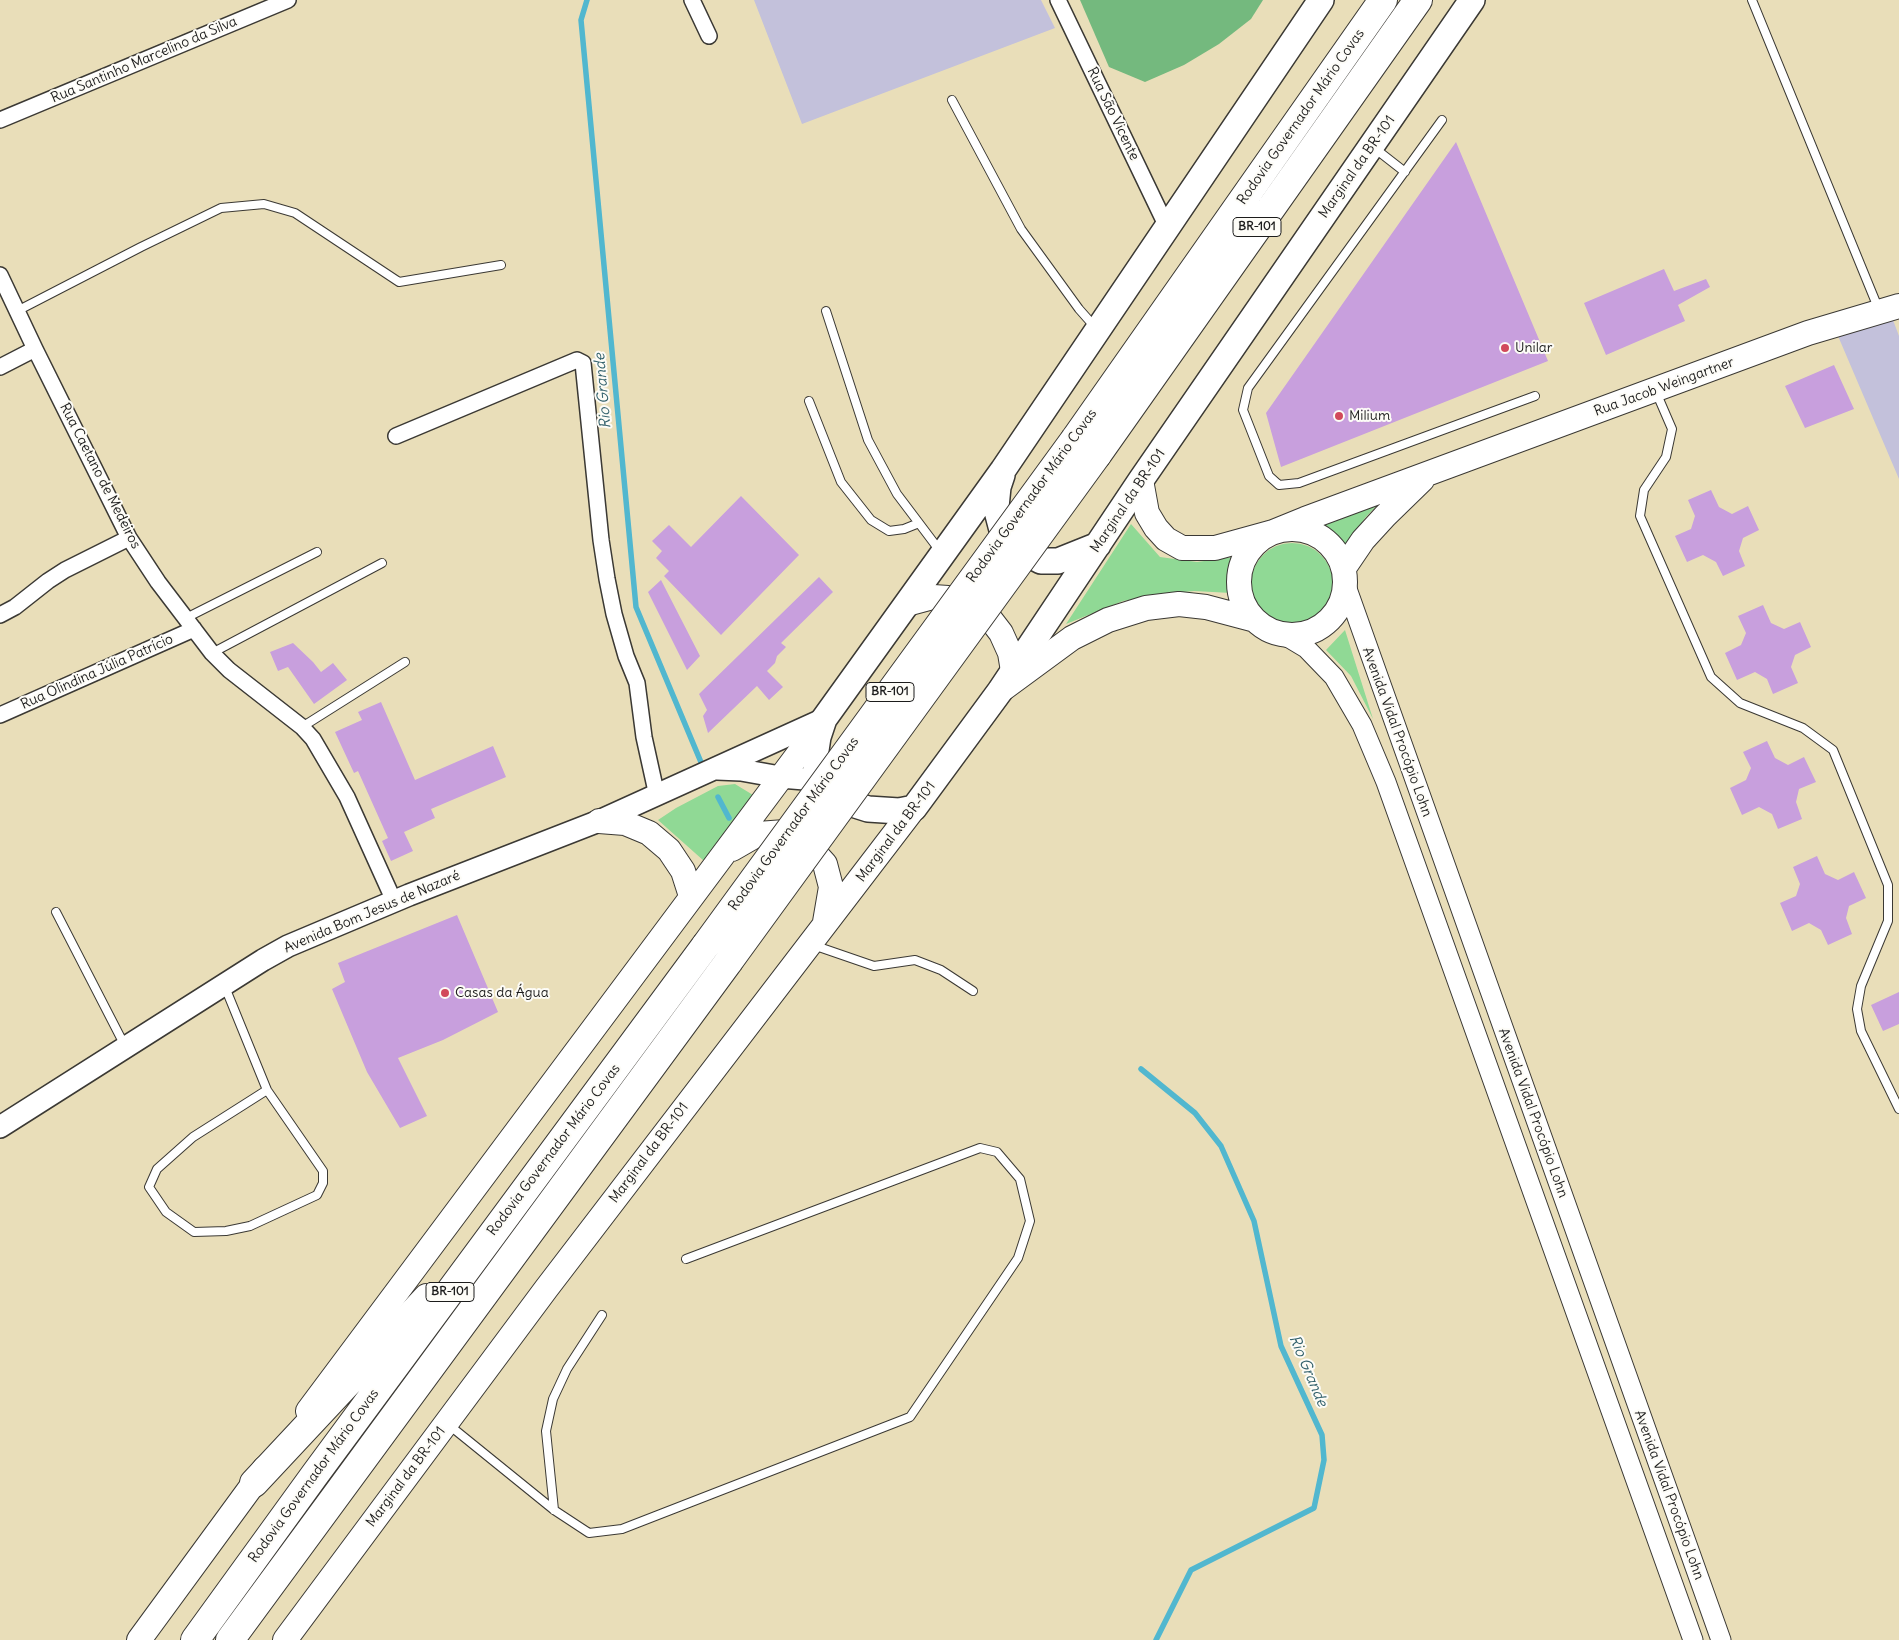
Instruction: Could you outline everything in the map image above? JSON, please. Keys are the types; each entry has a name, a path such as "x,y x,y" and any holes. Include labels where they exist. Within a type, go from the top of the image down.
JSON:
{"highway":[{"path":"914,808 899,812 868,809 846,802 831,793 817,780 815,756 818,737 824,719 1003,470 1321,0"},
{"name":"Rodovia Governador Mário Covas","path":"230,1640 729,961 1097,455 1418,0"},
{"name":"Marginal da BR-101","path":"914,808 1006,681 1141,480 1472,0"},
{"name":"Rodovia Governador Mário Covas","path":"195,1640 706,945 1075,438 1377,7"},
{"path":"1003,470 998,487 996,507 1002,530 1018,549 1041,561 1058,561 1098,545"},
{"path":"254,1483 516,1201"}],"main road":[{"name":"Rua Jacob Weingartner","path":"1141,480 1147,513 1156,528 1166,539 1182,548 1215,548 1273,532 1305,518 1808,332 1889,308"},
{"name":"Rua Jacob Weingartner","path":"1345,577 1363,540 1430,473"},
{"path":"1290,529 1308,531 1324,539 1336,552 1345,577 1342,603 1333,617 1320,628 1304,635 1286,636 1269,630 1255,620 1244,606 1239,589 1240,571 1246,555 1257,541 1273,532 1290,529"},
{"path":"907,604 934,598 948,598 969,606 991,620 1010,653 1006,681"},
{"path":"1006,681 1072,638 1108,620 1146,608 1179,604 1206,607 1255,620"},
{"name":"Avenida Bom Jesus de Nazaré","path":"0,1127 288,946 599,821 824,719"},
{"path":"140,1640 254,1483 824,719"},
{"name":"Avenida Bom Jesus de Nazaré","path":"714,769 741,770 780,777 817,780"},
{"name":"Marginal da BR-101","path":"285,1640 446,1422 914,808"},
{"path":"599,821 625,823 649,833 669,850 683,871 691,896"},
{"path":"718,860 739,844 758,834 785,832 806,843 825,864 831,887 818,935"}],"street":[{"name":"Rua Santinho Marcelino da Silva","path":"0,120 288,0"},
{"path":"692,0 709,36"},
{"name":"Rua São Vicente","path":"1058,0 1167,227"},
{"name":"Rua Caetano de Medeiros","path":"1,281 129,538 158,582 212,653 229,670 302,727 313,739 347,797 394,902"},
{"path":"0,367 35,349"},
{"path":"396,436 577,360 583,363 601,540 607,580 616,622 637,683 644,737 657,796"},
{"path":"0,615 15,607 48,581 66,570 129,538"},
{"name":"Avenida Vidal Procópio Lohn","path":"1345,577 1721,1640"},
{"name":"Rua Olindina Júlia Patrício","path":"0,714 190,624"},
{"name":"Avenida Vidal Procópio Lohn","path":"1286,636 1306,648 1334,677 1362,725 1386,782 1693,1640"},
{"path":"1658,1542 1682,1534"}],"lane":[{"path":"1752,0 1889,308"},
{"path":"952,100 1022,229 1079,309 1098,330"},
{"path":"1442,120 1248,388 1243,410 1269,476 1279,485 1299,483 1535,396"},
{"path":"1372,146 1405,172"},
{"path":"17,311 220,208 247,205 264,204 295,213 399,282 501,265"},
{"path":"826,311 868,440 897,494 942,555"},
{"path":"1655,390 1672,429 1666,457 1644,490 1640,516 1711,677 1740,703 1803,728 1833,750 1888,885 1888,922 1862,986 1857,1009 1861,1031 1899,1109"},
{"path":"809,401 842,482 871,520 888,531 919,523"},
{"path":"190,624 317,552"},
{"path":"212,653 382,564"},
{"path":"302,727 405,662"},
{"path":"56,912 126,1048"},
{"path":"818,935 874,966 914,960 941,970 973,991"},
{"path":"224,985 267,1090 323,1171 323,1183 317,1195 250,1226 226,1232 194,1232 166,1212 149,1187 157,1169 193,1137 267,1090"},
{"path":"446,1422 554,1510 589,1533 622,1529 910,1417 1018,1258 1030,1221 1020,1179 997,1152 980,1148 686,1259"},
{"path":"554,1510 546,1431 553,1399 567,1369 602,1316"}],"shaded area":[{"path":"754,0 1041,0 1055,28 802,124"},
{"path":"1893,320 1899,336 1899,479 1838,336"}],"green space":[{"path":"1080,0 1263,0 1251,19 1219,44 1184,65 1145,82 1109,67"},
{"path":"1381,501 1365,518 1345,548 1330,530 1321,526"},
{"path":"1131,524 1160,557 1197,562 1233,557 1228,566 1227,576 1231,593 1194,591 1123,601 1066,624"},
{"path":"1284,543 1300,543 1315,550 1326,561 1333,576 1330,600 1321,613 1300,625 1284,625 1269,618 1258,607 1251,592 1251,576 1258,561 1269,550"},
{"path":"1345,630 1373,719 1351,676 1326,650"},
{"path":"735,784 753,795 704,861 658,820 676,808 718,786"}],"building":[{"path":"1456,142 1548,361 1281,467 1266,413"},
{"path":"1664,269 1674,291 1706,279 1710,287 1678,305 1685,321 1606,355 1584,303"},
{"path":"1834,365 1854,409 1805,428 1785,386"},
{"path":"1711,490 1719,507 1732,514 1748,506 1759,530 1743,538 1739,551 1745,566 1723,576 1716,562 1703,555 1687,562 1675,536 1691,529 1695,516 1688,500"},
{"path":"741,496 799,555 721,635 664,576 669,571 656,558 662,551 652,541 669,525 691,547"},
{"path":"819,577 833,592 781,643 786,647 767,671 783,687 769,700 757,686 708,733 703,716 707,710 699,694"},
{"path":"661,580 700,656 687,670 648,592"},
{"path":"1763,605 1771,623 1784,629 1800,622 1811,647 1795,655 1791,667 1798,683 1773,694 1767,679 1755,672 1737,680 1725,653 1741,645 1746,633 1738,616"},
{"path":"293,643 321,672 333,663 347,680 314,704 288,667 278,671 270,652"},
{"path":"381,702 415,780 493,746 506,777 431,809 435,818 404,832 413,851 391,861 382,841 388,838 358,771 354,773 335,732 362,720 358,712"},
{"path":"1767,741 1775,758 1788,765 1804,757 1816,782 1799,789 1796,802 1802,819 1778,829 1772,814 1759,807 1742,815 1730,788 1746,780 1751,768 1743,752"},
{"path":"1817,856 1825,874 1838,880 1854,872 1866,898 1849,906 1846,918 1852,934 1828,945 1821,930 1809,923 1792,931 1780,903 1796,896 1800,884 1793,867"},
{"path":"457,915 498,1012 443,1040 398,1058 427,1116 400,1128 367,1072 332,989 345,982 338,963"},
{"path":"1899,992 1899,1024 1883,1031 1871,1005"}],"waterway":[{"name":"Rio Grande","path":"587,0 581,20 636,607 703,767"},
{"name":"Rio Grande","path":"718,797 729,818"},
{"name":"Rio Grande","path":"1141,1069 1195,1113 1221,1146 1254,1221 1281,1346 1322,1435 1324,1460 1314,1508 1191,1570 1156,1640"}],"place":[{"name":"Unilar","path":"1505,348"},
{"name":"Milium","path":"1339,416"},
{"name":"Casas da Água","path":"445,993"}]}
